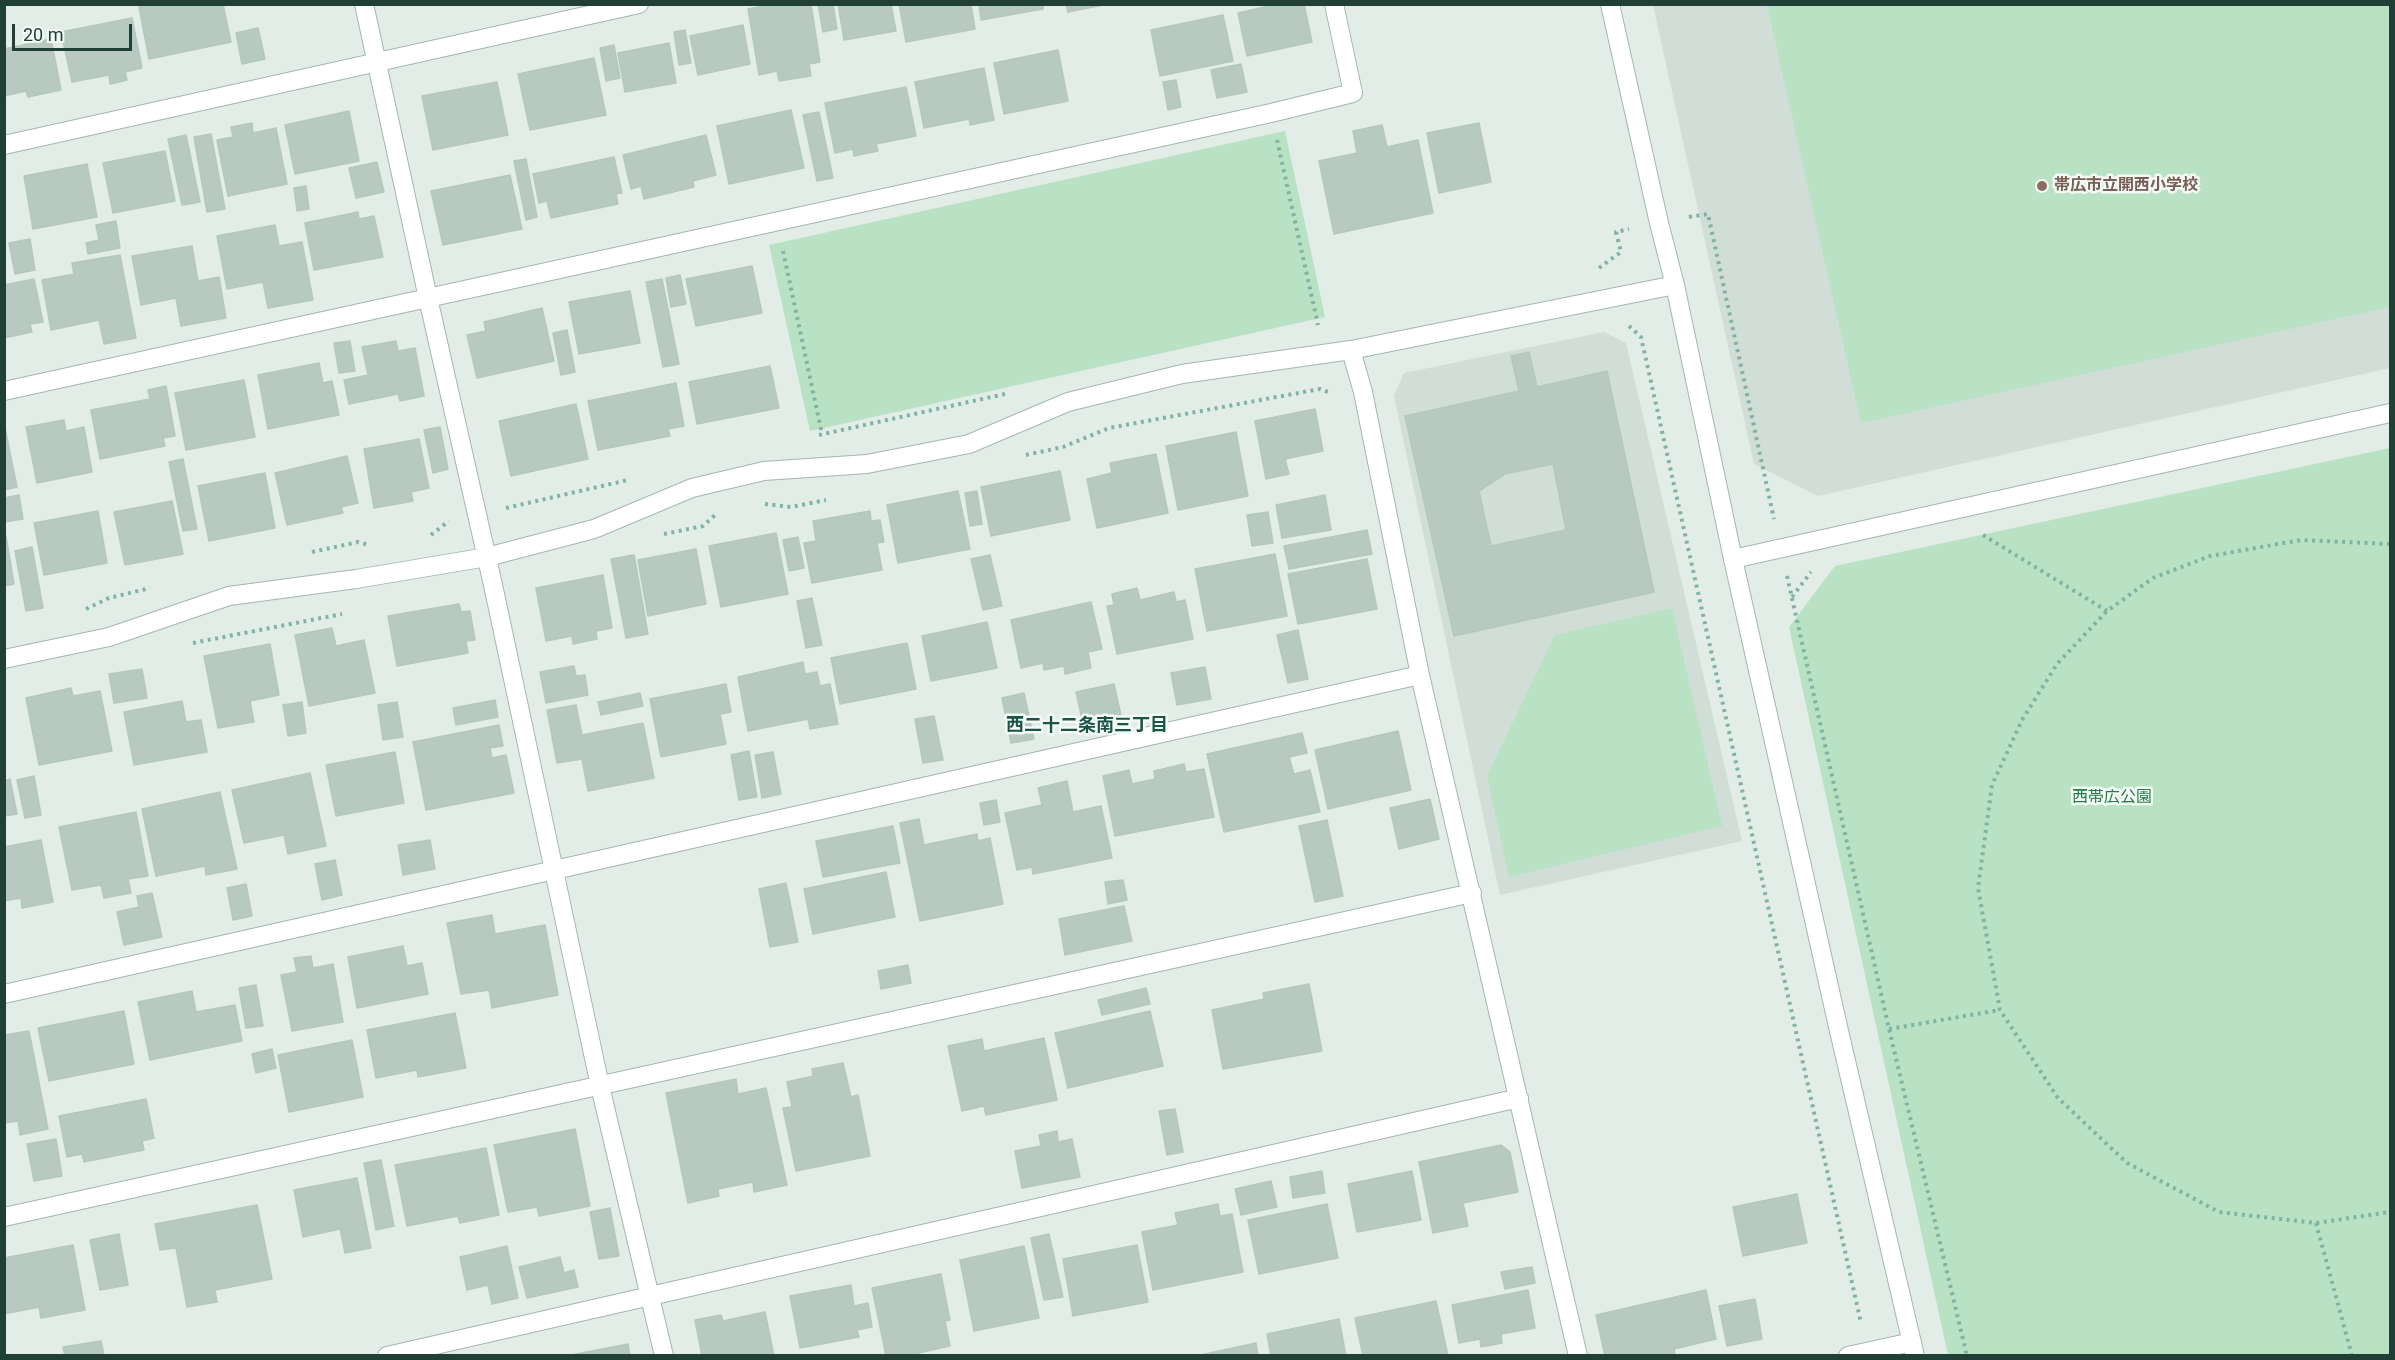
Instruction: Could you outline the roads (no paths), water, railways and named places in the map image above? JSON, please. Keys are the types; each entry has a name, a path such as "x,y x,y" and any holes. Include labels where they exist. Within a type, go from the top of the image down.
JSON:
{"street":[{"path":"364,4 487,557 600,1086 664,1356"},
{"path":"4,145 639,4"},
{"path":"4,391 1271,113 1353,93 1334,4"},
{"path":"1610,4 1675,285 1733,559 1913,1349 1867,1351 1848,1356"},
{"path":"4,659 109,637 229,596 356,579 487,557 594,529 692,488 764,471 867,464 969,444 1068,402 1182,374 1351,350 1675,285"},
{"path":"1351,350 1363,392 1420,675 1578,1356"},
{"path":"1733,559 2391,413"},
{"path":"4,994 1420,675"},
{"path":"4,1216 1472,892"},
{"path":"387,1356 1519,1098"}],"place":[{"name":"帯広市立開西小学校","path":"2042,186"}],"district":[{"name":"西二十二条南三丁目","path":"1087,726"}],"park label":[{"name":"西帯広公園","path":"2112,798"}]}
